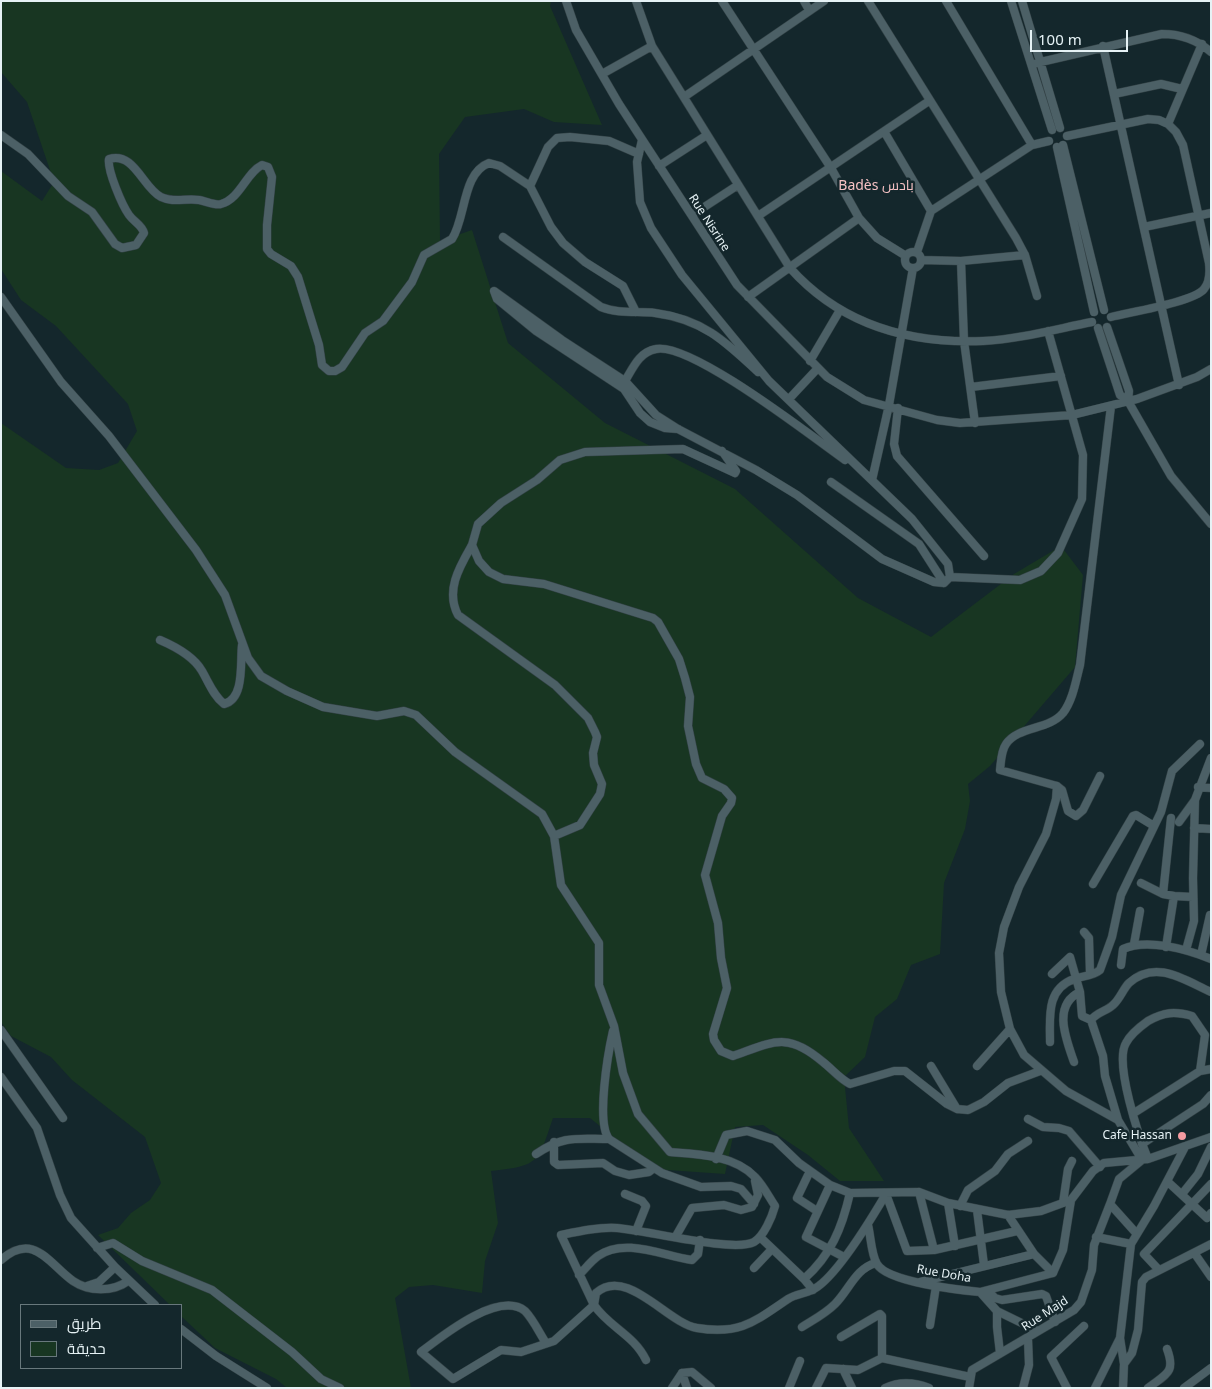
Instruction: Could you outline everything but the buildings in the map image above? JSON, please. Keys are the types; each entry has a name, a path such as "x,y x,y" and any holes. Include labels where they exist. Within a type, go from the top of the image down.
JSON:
{"street":[{"name":"Rue Nisrine","path":"566,1 576,30 602,74 642,140 726,269 748,297 810,361 827,377 864,400 937,420 975,423 1072,415 1128,401 1179,384 1211,369"},
{"path":"636,1 652,46 790,268 803,283 840,310 855,319 900,335 984,341 1092,322"},
{"path":"722,1 831,168 859,218 877,238 906,256 908,265 913,268"},
{"path":"804,1 809,10"},
{"path":"684,97 824,1"},
{"path":"868,1 1026,255 1037,296"},
{"path":"946,1 1032,145"},
{"path":"1011,1 1056,129 1067,136 1154,119 1168,124 1176,132 1183,145 1209,263 1206,286 1203,291 1191,298 1110,317"},
{"path":"1022,1 1042,62 1056,129 1049,141"},
{"path":"1032,64 1103,46 1162,34 1183,36 1202,44 1211,52"},
{"path":"1168,124 1202,44"},
{"path":"602,74 652,46"},
{"path":"1103,46 1179,384"},
{"path":"1114,94 1161,84 1182,89"},
{"path":"758,216 885,133 929,101"},
{"path":"885,133 931,211"},
{"path":"1,135 28,154 68,196 92,212 115,244 122,248 136,245 144,233 120,202 117,186 108,166 109,159 123,159 132,165 151,190 160,197 170,201 198,200 216,205 230,200 256,168 262,165 268,167 272,177 267,225 267,249 271,254 291,266 298,277 319,345 322,365 332,372 338,370 347,362 365,333 383,321 412,282 424,255 452,239 459,226 471,185 481,167 494,163 530,186 551,227 563,243 585,262 623,286 636,312"},
{"path":"659,166 707,135"},
{"path":"1067,136 1060,146 1078,243 1094,312 1092,322"},
{"path":"530,186 548,147 557,138 570,137 609,141 639,154"},
{"path":"642,140 637,177 640,202 651,228 682,275 769,381"},
{"path":"913,268 919,266 921,260 917,252 931,211 980,181 1032,145 1049,141 1060,146 1104,310 1110,317"},
{"path":"692,216 738,185"},
{"path":"1144,227 1211,213"},
{"path":"748,297 859,218"},
{"path":"503,236 596,304 612,311 664,315 696,323 723,340 789,399 862,472"},
{"path":"1078,243 1087,241"},
{"path":"906,256 910,252 917,252"},
{"path":"921,260 961,261 1026,255"},
{"path":"961,261 964,340 975,423"},
{"path":"872,480 889,406 913,268"},
{"path":"678,429 665,428 650,422 640,413 624,389 528,325 497,299 494,291 562,340 625,381 649,410 678,429 722,451 798,495 882,559 934,582 947,580 1020,580 1041,571 1058,553 1082,499 1083,455 1048,331"},
{"path":"1,297 61,382 109,436 196,550 225,596 248,658 261,676 287,691 323,707 377,716 404,711 416,715 455,752 542,814 554,836 561,885 599,943 599,985 614,1026 623,1073 638,1114 670,1152 705,1155 731,1161 755,1176 775,1206 772,1218 760,1237 747,1244 602,1228 561,1235 600,1315 632,1339 646,1360"},
{"path":"810,361 840,310"},
{"path":"1094,312 1104,310"},
{"path":"1110,317 1107,326 1129,391 1128,401"},
{"path":"1092,322 1098,328 1120,394 1128,401 1171,476 1211,524"},
{"path":"1098,328 1107,326"},
{"path":"625,381 639,358 649,351 662,348 682,353 709,367 752,394 872,480 912,519 948,564 947,580"},
{"path":"789,399 818,368"},
{"path":"971,387 1061,376"},
{"path":"1100,776 1083,810 1076,816 1068,812 1062,790 1057,786 1000,770 1006,743 1013,737 1048,723 1063,713 1071,696 1080,665 1111,406"},
{"path":"898,408 894,444 897,456 984,556"},
{"path":"554,836 580,824 600,794 602,784 594,765 593,753 597,737 588,718 555,685 458,615 451,597 457,571 472,545 478,524 501,503 537,480 560,460 586,452 682,449 735,473 736,470 722,451"},
{"path":"831,482 919,544 947,580"},
{"path":"472,545 479,561 489,572 503,579 544,584 653,618 658,622 679,659 690,697 688,726 696,764 702,778 724,789 732,798 732,803 722,816 705,875 718,923 720,958 727,988 713,1034 714,1040 721,1051 733,1056 762,1045 789,1041 808,1049 848,1083 894,1071 905,1071 947,1104 957,1109 968,1110 976,1107 1008,1083 1040,1071"},
{"path":"160,640 173,646 199,666 213,691 224,704 230,703 235,698 242,674 242,643"},
{"path":"1050,1042 1050,1005 1056,990 1077,978 1100,970 1112,937 1121,895 1161,812 1172,770 1200,744"},
{"path":"1186,950 1194,920 1195,800 1198,787 1210,761"},
{"path":"1057,786 1056,800 1046,834 1019,887 1004,927 999,953 1001,992 1010,1029 1024,1055 1040,1071 1066,1090 1118,1120"},
{"path":"1198,787 1211,788"},
{"path":"1179,822 1195,800"},
{"path":"1161,812 1179,822 1211,829"},
{"path":"1093,884 1133,816 1136,815 1154,826"},
{"path":"1163,894 1171,818"},
{"path":"1140,883 1163,894 1193,897"},
{"path":"1166,947 1174,896"},
{"path":"1134,944 1140,911"},
{"path":"1200,955 1210,915"},
{"path":"1084,932 1089,938 1090,974"},
{"path":"1121,965 1123,950 1134,944 1144,943 1186,950 1211,959"},
{"path":"1052,974 1070,958 1080,992 1082,1016 1091,1020 1103,1056 1105,1076 1118,1120 1145,1159"},
{"path":"1091,1020 1113,1005 1128,984 1144,973 1156,971 1170,973 1211,992"},
{"path":"1074,1062 1066,1039 1063,1014 1069,998 1080,992"},
{"path":"1145,1159 1123,1075 1125,1043 1144,1024 1163,1013 1178,1012 1192,1016 1205,1035 1200,1072"},
{"path":"614,1026 603,1105 605,1134 609,1139 654,1168 701,1187 731,1186 741,1190 754,1204"},
{"path":"977,1066 1010,1029"},
{"path":"1,1030 63,1118"},
{"path":"931,1066 957,1109"},
{"path":"1134,1113 1200,1072 1211,1069"},
{"path":"1,1076 37,1128 65,1206 83,1234 128,1281 154,1304"},
{"path":"1142,1144 1203,1104 1211,1095"},
{"path":"1028,1119 1043,1127 1069,1131 1100,1167"},
{"path":"716,1158 726,1135 747,1131 775,1140 830,1186 850,1193 886,1194 904,1191 919,1192 960,1206 1008,1214 1041,1211 1067,1201 1093,1171 1104,1163 1145,1159 1186,1147 1211,1137"},
{"path":"536,1154 554,1142 570,1138 609,1139"},
{"path":"960,1206 968,1190 995,1171 1008,1154 1028,1141"},
{"path":"554,1142 553,1160 558,1165 603,1163 615,1171 630,1175 644,1173 654,1168"},
{"path":"1123,1388 1124,1364 1120,1338 1131,1244 1168,1182 1186,1147"},
{"path":"1182,1194 1208,1160 1211,1147"},
{"name":"Rue Majd","path":"970,1377 972,1370 1028,1339 1074,1310 1081,1302 1092,1270 1096,1237 1119,1179 1145,1159"},
{"path":"1053,1273 1063,1250 1068,1169 1072,1161"},
{"path":"810,1171 797,1198 817,1211"},
{"path":"676,1236 692,1208 724,1205 740,1210 752,1207 758,1195 755,1176"},
{"path":"1168,1182 1207,1218 1211,1213"},
{"path":"1159,1270 1144,1254 1193,1205 1211,1184"},
{"path":"830,1186 806,1237 844,1257"},
{"path":"919,1192 934,1250"},
{"path":"804,1278 817,1267 838,1235 850,1193"},
{"path":"625,1194 642,1201 646,1206 636,1231"},
{"path":"546,1343 525,1312 511,1304 489,1308 420,1352 453,1379 502,1350 521,1352 554,1341 567,1332 594,1305 596,1293 610,1284 621,1286 663,1308 684,1323 696,1328 728,1330 744,1327 794,1295 812,1290 825,1282 868,1226 886,1194"},
{"path":"886,1194 907,1250 934,1250 1017,1231"},
{"path":"948,1203 955,1246"},
{"path":"1110,1204 1136,1233"},
{"path":"977,1210 984,1265"},
{"path":"1008,1214 1017,1231 1034,1254 1053,1273"},
{"path":"802,1327 833,1306 844,1295 860,1270 876,1263 868,1226"},
{"path":"760,1237 804,1278 812,1290"},
{"path":"1096,1237 1131,1244"},
{"path":"579,1275 598,1256 617,1248 631,1247 692,1260 698,1254 700,1240"},
{"path":"96,1248 114,1243 142,1261 212,1290 292,1352 321,1379 340,1388"},
{"path":"1124,1364 1132,1353 1138,1330 1142,1282 1146,1277 1195,1254 1211,1244"},
{"path":"754,1268 772,1249"},
{"path":"1,1260 17,1250 32,1250 49,1257 71,1280 87,1286 104,1289 120,1286 128,1281"},
{"path":"918,1283 1034,1254"},
{"path":"1195,1254 1211,1277"},
{"name":"Rue Doha","path":"876,1263 883,1270 918,1283 984,1291 998,1310 1038,1332"},
{"path":"87,1286 100,1282 115,1268"},
{"path":"984,1291 1053,1273"},
{"path":"930,1325 936,1286"},
{"path":"984,1291 1002,1300 1042,1294 1046,1296 1055,1322"},
{"path":"998,1310 996,1327 1000,1353"},
{"path":"841,1337 880,1314 882,1316 882,1358"},
{"path":"1067,1388 1051,1358 1084,1326"},
{"path":"182,1329 216,1356 268,1388"},
{"path":"1095,1388 1120,1338"},
{"path":"1022,1388 1029,1365 1028,1339"},
{"path":"1148,1388 1170,1371 1172,1363 1167,1349"},
{"path":"816,1388 826,1368 858,1370 882,1358 970,1377 968,1388"},
{"path":"789,1388 800,1361"},
{"path":"1184,1388 1211,1368"},
{"path":"843,1369 852,1388"},
{"path":"682,1373 692,1372 710,1388"},
{"path":"672,1388 682,1373"},
{"path":"682,1373 687,1388"},
{"path":"885,1388 894,1384 916,1383 929,1388"}],"green space":[{"path":"1,1 551,1 550,6 602,125 554,122 524,109 465,117 439,154 440,241 472,230 508,343 605,423 735,489 858,598 931,637 1014,574 1061,546 1083,575 1075,667 990,766 968,784 970,801 965,829 944,883 940,954 911,965 897,999 875,1017 865,1057 844,1077 849,1128 884,1181 840,1181 808,1155 763,1125 735,1127 725,1174 653,1169 590,1118 553,1118 544,1144 535,1159 519,1167 491,1171 498,1223 485,1261 482,1293 433,1285 409,1287 395,1298 411,1388 287,1388 276,1379 215,1348 182,1317 182,1304 169,1304 98,1235 118,1228 131,1213 150,1200 161,1183 145,1137 72,1080 51,1057 11,1036 1,1022 1,423 66,468 99,470 118,463 137,431 128,404 56,326 21,300 1,269 1,171 42,201 54,182 27,102 1,72"}],"place":[{"name":"Cafe Hassan","path":"1182,1136"}],"district":[{"name":"Badès بادس","path":"876,186"}]}
